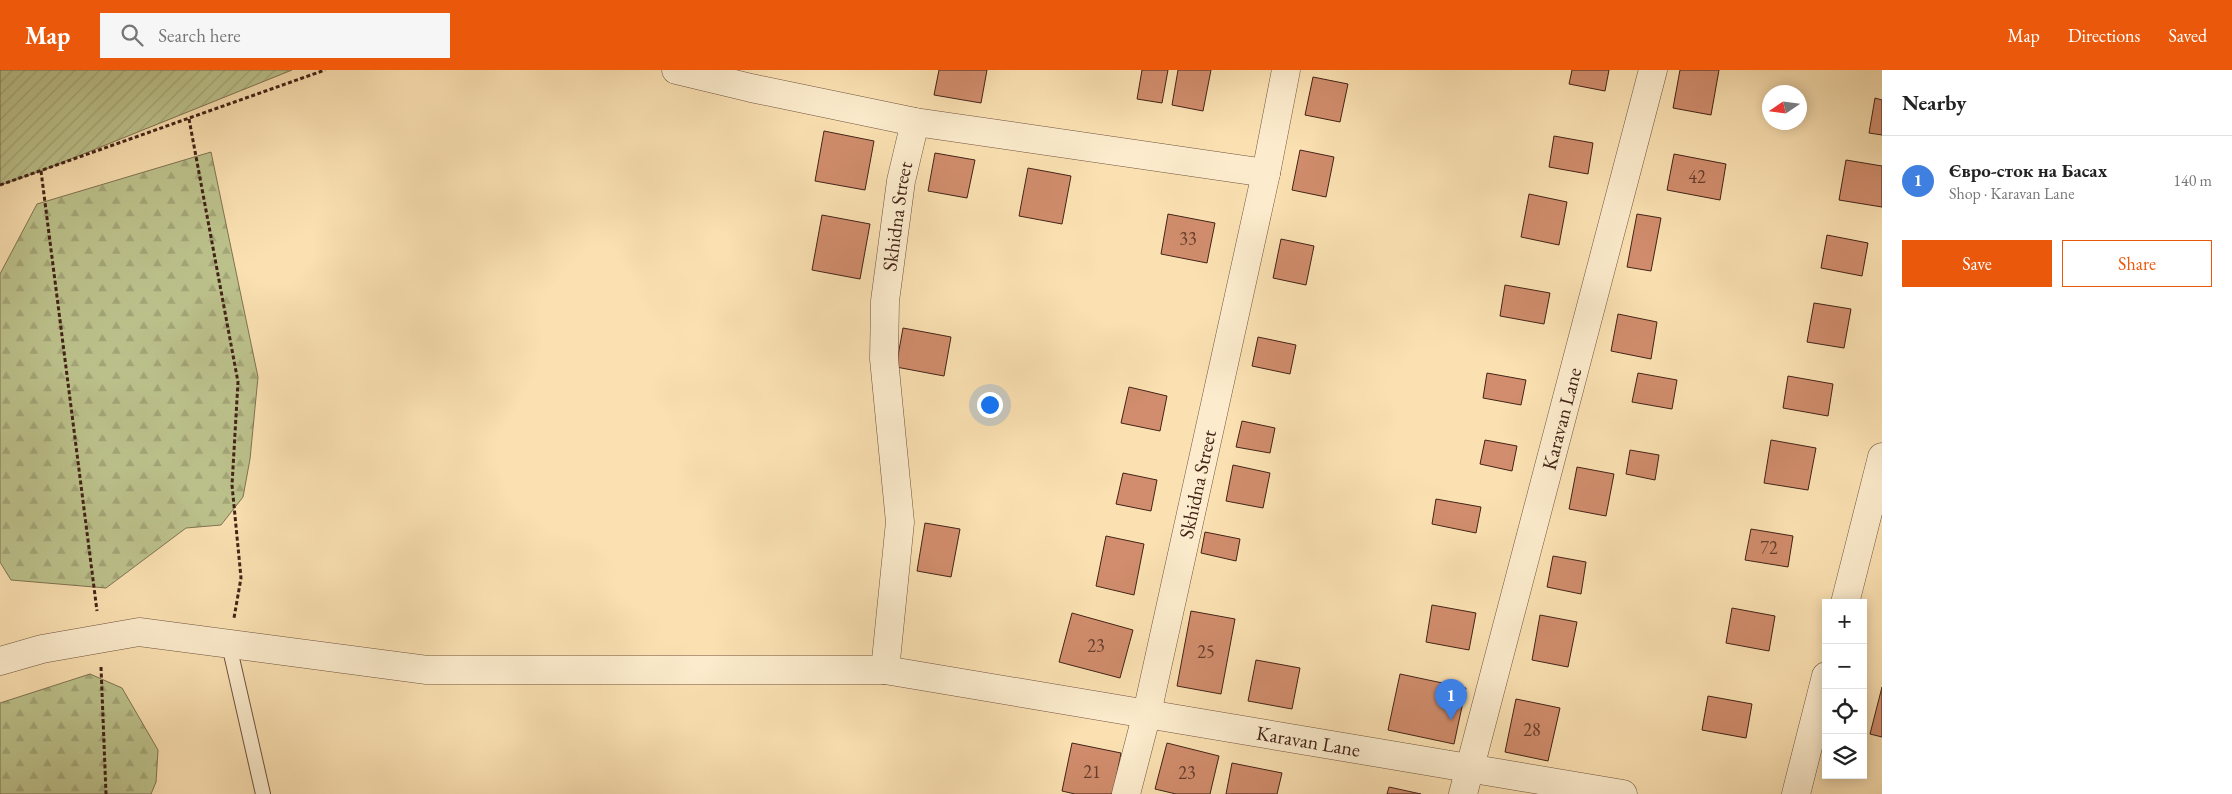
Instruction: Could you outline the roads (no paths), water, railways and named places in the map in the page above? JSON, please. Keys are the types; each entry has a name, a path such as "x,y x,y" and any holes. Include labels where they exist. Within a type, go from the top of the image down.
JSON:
{"street":[{"path":"676,70 747,79 915,122 1266,173"},
{"name":"Skhidna Street","path":"1126,794 1147,713 1266,173 1286,70"},
{"name":"Karavan Lane","path":"1466,782 1653,70"},
{"name":"Skhidna Street","path":"885,670 900,522 884,359 885,301 901,181 915,122"},
{"path":"1846,599 1882,457"},
{"name":"Karavan Lane","path":"0,661 42,649 139,632 427,670 885,670 1147,713 1466,782 1622,794"},
{"path":"1796,794 1823,689"}],"lane":[{"path":"229,645 263,794"}],"place":[{"name":"Євро-сток на Басах","path":"1451,720"}]}
